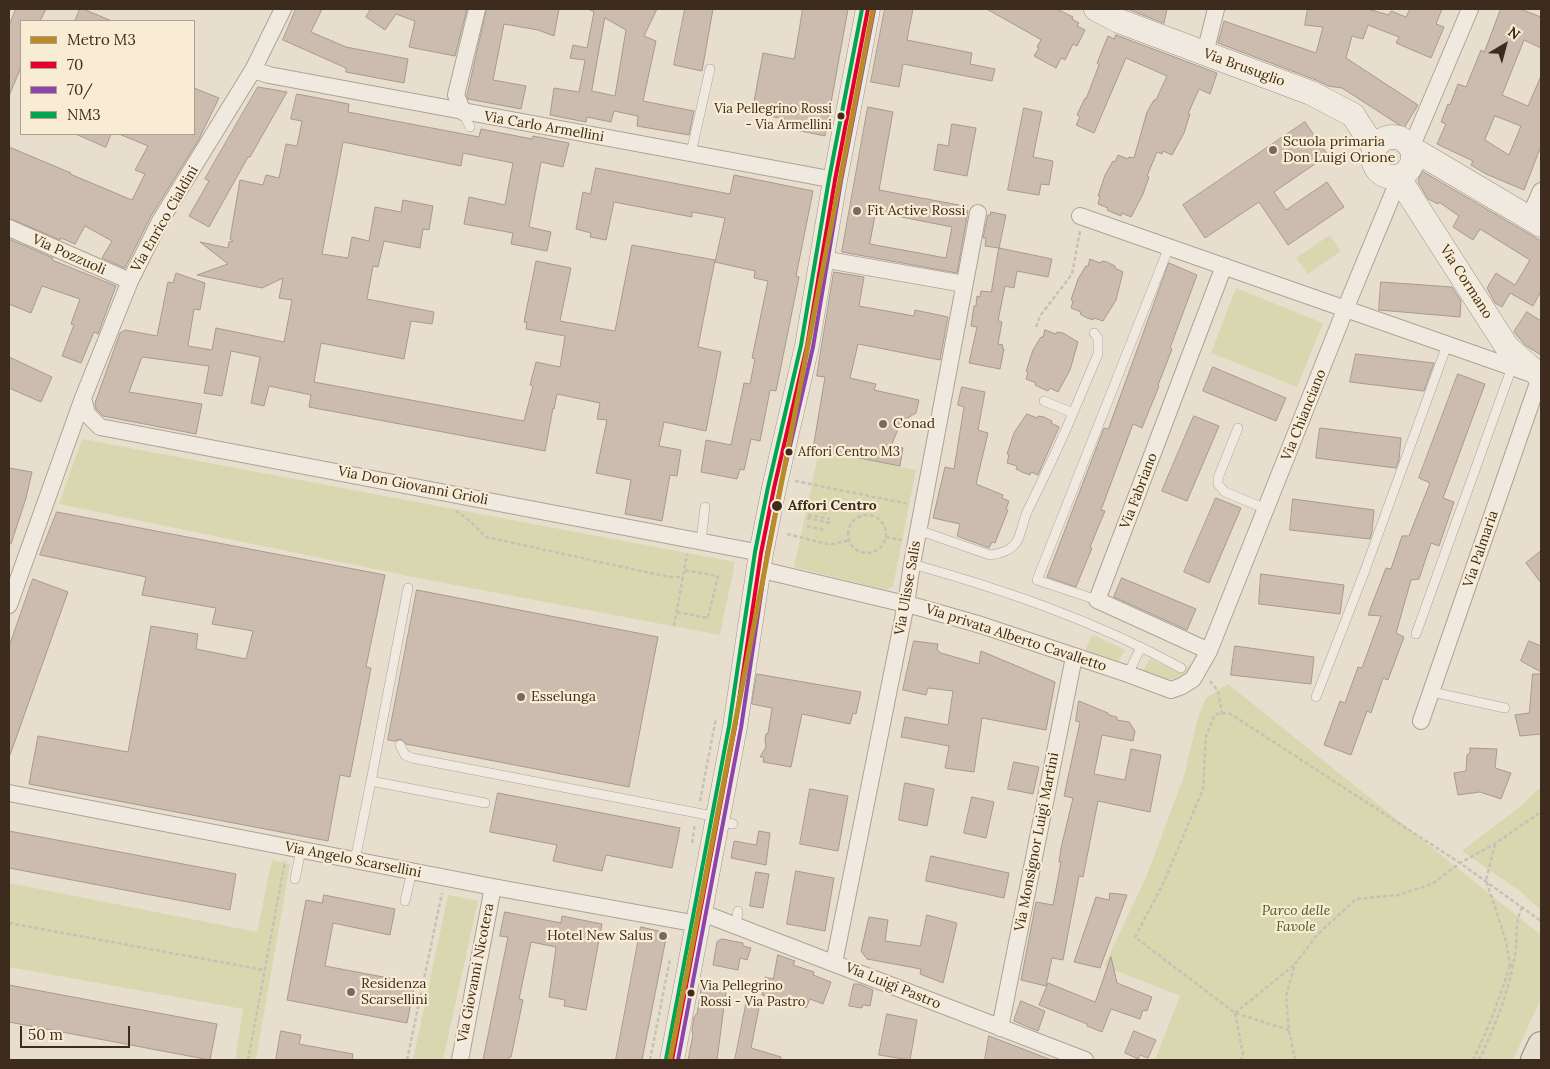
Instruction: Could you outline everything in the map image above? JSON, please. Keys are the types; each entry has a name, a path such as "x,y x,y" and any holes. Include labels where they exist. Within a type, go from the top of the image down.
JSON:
{"main road":[{"path":"672,1060 699,918 718,864 735,727 759,561 805,355 835,180 868,9"},
{"name":"Via Brusuglio","path":"1096,9 1119,21 1311,93 1354,116 1375,149 1373,161 1378,170 1386,176 1399,178"},
{"path":"1375,149 1383,140 1392,137 1402,140 1411,148 1535,222"},
{"path":"1399,178 1411,165 1413,156 1411,148"},
{"name":"Via Cormano","path":"1399,178 1507,347 1541,377"},
{"path":"1534,1060 1541,1045"}],"street":[{"name":"Via Enrico Cialdini","path":"9,605 83,398 130,281 160,221 254,70 283,9"},
{"path":"467,120 456,95 477,9"},
{"path":"1204,53 1216,9"},
{"path":"1411,148 1470,9"},
{"name":"Via Carlo Armellini","path":"254,70 269,76 467,120 691,153 835,180"},
{"name":"Via Chianciano","path":"1210,651 1399,178"},
{"path":"1535,222 1541,191"},
{"name":"Via Ulisse Salis","path":"834,962 906,604 912,564 912,536 978,213"},
{"path":"1083,217 1541,377"},
{"name":"Via Pozzuoli","path":"9,228 130,281"},
{"path":"822,259 964,284"},
{"name":"Via Fabriano","path":"1097,600 1224,266"},
{"name":"Via Palmaria","path":"1421,722 1541,377"},
{"path":"83,398 87,414 100,427"},
{"path":"68,440 79,430 100,427"},
{"name":"Via Don Giovanni Grioli","path":"100,427 695,545 759,561"},
{"name":"Via privata Alberto Cavalletto","path":"759,561 981,625 1171,690 1193,679 1210,651"},
{"path":"1097,600 1210,651"},
{"name":"Via Monsignor Luigi Martini","path":"1000,1028 1074,657"},
{"name":"Via Angelo Scarsellini","path":"9,793 493,887 699,918"},
{"name":"Via Giovanni Nicotera","path":"460,1060 493,887"},
{"name":"Via Luigi Pastro","path":"699,918 737,918 834,962 1085,1060"}],"lane":[{"path":"691,153 710,69"},
{"path":"1097,600 1037,580 1169,247"},
{"path":"912,536 990,555 999,554 1017,542 1026,514 1056,454 1098,354 1098,338 1094,333"},
{"path":"1316,697 1364,573 1447,345"},
{"path":"1416,634 1512,367"},
{"path":"1044,401 1073,413"},
{"path":"1238,428 1218,478 1218,484 1225,492 1266,509"},
{"path":"695,545 705,507"},
{"path":"912,564 989,586 1092,624 1181,668"},
{"path":"355,860 408,588"},
{"path":"1128,674 1141,647"},
{"path":"1432,692 1505,708"},
{"path":"400,745 405,755 412,758 723,821"},
{"path":"371,781 485,803"},
{"path":"294,848 295,879"},
{"path":"405,902 412,871"}],"path":[{"path":"1036,326 1040,316 1072,274 1083,217"},
{"path":"794,481 913,504"},
{"path":"450,506 470,521 486,537 669,577 683,578"},
{"path":"810,509 829,514"},
{"path":"807,516 830,521"},
{"path":"872,516 880,520 885,529 886,537 882,546 876,551 867,553 859,551 852,545 850,540 850,528 855,520 872,516"},
{"path":"807,526 825,530"},
{"path":"787,534 827,544 850,540"},
{"path":"886,537 912,536"},
{"path":"674,626 684,570 695,545"},
{"path":"676,612 708,618 718,576 684,570"},
{"path":"1210,682 1218,690 1222,714"},
{"path":"1289,1030 1235,1013 1135,938 1163,884 1203,789 1206,736 1215,714 1229,713 1486,880 1541,921"},
{"path":"1235,1013 1295,964 1317,935 1356,899 1398,895 1432,884 1460,863 1496,843 1541,812"},
{"path":"1479,1060 1506,996 1511,966 1506,941 1486,880 1496,843"},
{"path":"248,1060 264,970 294,848"},
{"path":"407,1060 445,878"},
{"path":"1473,1060 1484,1037 1515,954 1518,915 1523,906"},
{"path":"9,923 264,970"},
{"path":"650,1060 670,959"},
{"path":"1295,964 1286,996 1289,1030 1295,1060"},
{"path":"1235,1013 1243,1054 1241,1060"}],"green space":[{"path":"1330,235 1341,251 1308,274 1296,258"},
{"path":"1236,288 1323,323 1297,387 1211,353"},
{"path":"82,439 735,562 720,635 418,578 59,504"},
{"path":"819,451 916,470 893,586 886,590 794,567"},
{"path":"1094,635 1125,650 1117,664 1085,651 1091,637"},
{"path":"1150,659 1178,672 1190,665 1193,667 1187,673 1176,678 1158,678 1143,674"},
{"name":"Parco delle Favole","path":"1228,684 1541,935 1541,998 1513,1060 1155,1060 1180,996 1104,966 1147,875 1184,776 1198,717 1206,698"},
{"path":"1541,787 1541,910 1521,892 1462,851 1518,808"},
{"path":"272,860 290,864 256,1060 235,1060 243,1009 9,967 9,883 257,932"},
{"path":"448,895 478,901 443,1060 413,1060"}],"building":[{"path":"16,9 46,9 40,20 20,20 20,69 9,96 9,26"},
{"path":"80,9 83,9 110,20 75,20"},
{"path":"296,9 322,9 311,32 346,47 408,59 404,83 346,72 346,68 283,40"},
{"path":"371,9 467,9 455,56 409,47 415,21 396,14 385,30 366,17"},
{"path":"487,9 559,9 554,36 538,30 504,24 493,80 526,86 521,109 468,99 467,96"},
{"path":"588,9 657,9 644,36 656,41 643,101 694,111 689,135 637,126 638,116 614,111 611,122 587,117 586,122 550,115 554,88 579,92 585,60 570,58 573,45 587,48 594,12","holes":["605,18 626,30 615,96 592,91"]},
{"path":"685,9 713,9 702,71 674,65"},
{"path":"803,9 848,9 825,136 781,127 783,119 752,112 763,53 794,59"},
{"path":"885,9 913,9 907,40 972,53 970,64 995,69 992,81 903,64 899,87 871,82"},
{"path":"987,9 1057,9 1073,17 1072,19 1079,23 1077,26 1085,30 1077,46 1073,44 1065,60 1061,58 1056,68 1034,56 1041,40"},
{"path":"1128,9 1167,9 1164,23"},
{"path":"1308,9 1368,9 1389,15 1391,11 1406,17 1410,9 1442,9 1436,24 1444,27 1431,58 1396,43 1399,37 1368,25 1363,39 1352,36 1346,58 1418,105 1404,128 1342,88 1328,86 1218,43 1224,21 1316,53 1323,27 1305,25"},
{"path":"1501,9 1520,9 1541,17 1541,48 1524,40 1502,95 1528,106 1541,76 1541,146 1524,190 1486,174 1471,165 1473,161 1437,144 1446,124 1441,122 1458,84 1466,87 1481,50 1484,52","holes":["1495,116 1521,126 1509,155 1485,140"]},
{"path":"1116,35 1217,73 1210,94 1199,89 1188,114 1190,114 1184,133 1172,155 1163,151 1162,154 1157,152 1147,176 1149,177 1143,194 1131,217 1122,213 1121,216 1107,210 1108,208 1098,204 1100,196 1098,196 1105,175 1118,155 1128,159 1129,157 1134,158 1147,112 1154,100 1156,100 1167,76 1126,58 1094,133 1076,125 1080,117 1077,115 1086,99 1108,36 1114,39"},
{"path":"258,87 287,92 209,227 189,216 209,181 205,179"},
{"path":"195,88 219,98 199,139 151,216 125,268 102,258 112,241 85,226 75,244 61,238 60,240 9,218 9,147 132,200 145,174 135,170 148,146 121,135 195,135"},
{"path":"297,94 349,104 348,112 479,137 481,129 532,139 533,136 569,143 563,167 541,162 529,227 551,232 547,251 511,244 513,233 464,224 469,197 505,205 513,163 463,153 461,166 343,142 322,254 348,258 352,237 369,241 375,207 401,212 403,200 433,206 429,230 423,229 420,248 384,241 378,267 373,266 367,299 434,312 432,324 411,321 404,359 321,343 314,382 524,421 533,386 530,385 536,362 560,367 565,336 526,329 527,322 524,322 536,261 571,268 560,321 615,331 632,245 715,260 698,347 721,352 706,431 664,422 659,446 681,450 677,476 670,475 662,521 625,514 631,480 596,473 607,420 597,419 600,403 557,394 545,451 309,407 311,395 269,386 264,406 251,403 260,357 231,351 222,396 204,393 209,366 142,357 129,392 202,404 196,434 103,416 96,409 95,403 120,333 125,330 157,336 168,282 173,283 176,273 205,283 200,310 194,309 188,346 212,350 216,328 284,342 292,300 279,298 283,278 262,288 197,275 228,264 200,242 228,248 229,242 233,241 230,239 240,180 263,185 266,175 279,178 286,144 297,146 302,121 291,119"},
{"path":"868,107 893,112 879,190 959,205 958,209 968,211 957,273 842,252","holes":["876,212 952,227 946,258 870,244"]},
{"path":"1024,108 1042,112 1033,157 1053,161 1049,185 1041,184 1039,195 1008,190"},
{"path":"1305,122 1328,155 1274,192 1286,210 1327,182 1344,207 1288,245 1259,202 1205,238 1183,205"},
{"path":"952,124 976,128 967,176 934,170 938,144 948,146"},
{"path":"78,135 111,135 106,147"},
{"path":"596,168 730,194 734,175 813,191 796,276 799,277 776,391 770,390 760,441 751,439 744,470 740,469 737,479 701,472 706,440 731,445 744,383 750,384 755,359 752,358 768,281 754,278 755,271 715,262 725,218 692,212 692,217 614,202 606,240 590,237 591,233 576,229 583,192 590,194"},
{"path":"1422,171 1541,241 1541,291 1533,306 1510,293 1502,307 1495,303 1487,288 1496,273 1515,285 1530,260 1480,229 1473,240 1453,227 1459,216 1439,202 1438,204 1428,199 1418,182"},
{"path":"991,212 1006,215 999,248 985,246 986,238 983,238 988,215"},
{"path":"9,239 53,258 52,260 116,286 98,334 94,332 81,363 62,356 74,325 71,324 80,299 42,286 31,313 9,304"},
{"path":"999,248 1052,259 1048,277 1017,271 1014,288 1005,286 998,321 1002,322 998,344 1003,345 1002,348 1004,349 1000,369 969,363 977,327 971,326 974,306 976,306 977,296 980,297 981,291 991,292"},
{"path":"1090,259 1100,263 1102,261 1107,262 1123,272 1116,300 1103,321 1085,317 1080,314 1081,312 1071,308 1073,301 1071,300 1078,279 1086,266 1088,266"},
{"path":"1169,263 1197,275 1170,348 1172,349 1159,386 1142,428 1133,424 1101,510 1105,511 1076,587 1047,577 1104,428 1108,429"},
{"path":"834,272 864,277 859,306 914,316 915,310 948,317 940,360 858,344 850,378 876,384 874,390 919,400 916,413 901,422 891,446 903,448 900,466 813,449 825,377 817,376"},
{"path":"1381,282 1452,287 1461,301 1460,317 1379,310"},
{"path":"1527,312 1541,321 1541,355 1525,345 1514,332"},
{"path":"1045,330 1056,334 1057,332 1063,333 1078,342 1070,370 1058,392 1050,388 1048,391 1026,379 1028,372 1026,371 1033,350 1041,337 1043,337"},
{"path":"1356,354 1434,363 1424,391 1350,382"},
{"path":"9,357 52,377 41,402 9,388"},
{"path":"1213,367 1286,398 1276,421 1203,391"},
{"path":"1458,374 1485,384 1443,498 1454,502 1439,546 1431,543 1419,579 1411,580 1396,633 1404,637 1388,680 1383,678 1371,713 1367,711 1351,755 1324,745 1340,701 1345,703 1358,667 1362,668 1381,616 1368,615 1386,568 1391,569 1402,536 1409,536 1430,483 1419,478"},
{"path":"962,387 985,392 978,430 988,433 976,484 1003,495 1002,498 1009,501 1006,509 1008,510 995,543 992,542 989,548 957,536 960,524 933,518 945,467 954,469 964,407 958,405"},
{"path":"1027,414 1037,418 1038,416 1044,417 1059,427 1038,475 1031,472 1030,475 1022,472 1016,469 1017,466 1007,463 1009,455 1007,454 1014,433"},
{"path":"1194,416 1219,426 1187,501 1162,491"},
{"path":"1320,428 1401,438 1399,460 1396,468 1316,458"},
{"path":"9,468 32,472 26,498 11,544 9,544"},
{"path":"1216,498 1241,508 1209,583 1184,572"},
{"path":"1293,499 1374,510 1370,539 1290,530"},
{"path":"57,512 385,575 366,667 371,668 350,777 340,775 328,841 29,784 38,736 128,752 151,626 198,634 196,649 246,659 253,631 212,624 216,608 142,595 146,577 40,555"},
{"path":"1541,551 1541,583 1526,563"},
{"path":"1261,574 1344,585 1340,614 1259,604"},
{"path":"1122,578 1196,609 1187,630 1114,597"},
{"path":"33,579 68,592 9,755 9,647"},
{"name":"Esselunga","path":"417,590 658,637 629,787 406,744 401,739 395,741 388,740"},
{"path":"914,641 938,644 937,650 941,653 979,664 981,651 1055,682 1046,730 982,718 974,772 945,768 949,746 901,737 905,717 948,725 953,691 928,688 926,695 903,690"},
{"path":"1529,641 1541,646 1541,672 1521,661"},
{"path":"1235,646 1314,657 1311,684 1231,675"},
{"path":"757,674 861,692 856,714 853,713 850,724 802,714 791,767 763,762 764,757 760,757 766,747 765,740 772,708 752,704"},
{"path":"1533,674 1541,674 1541,734 1520,736 1515,715 1529,713"},
{"path":"1079,701 1117,717 1117,720 1129,722 1135,731 1133,741 1102,735 1094,774 1125,780 1131,749 1161,755 1150,812 1098,801 1083,877 1079,876 1063,960 1052,958 1046,986 1021,980 1036,902 1053,905 1061,862 1059,862 1061,848 1073,798 1064,796 1080,722 1076,721"},
{"path":"1470,748 1497,749 1495,768 1511,773 1501,799 1480,792 1458,795 1454,773 1466,771 1467,755 1470,752"},
{"path":"1014,762 1039,767 1033,794 1008,789"},
{"path":"905,783 934,789 927,826 899,820"},
{"path":"810,789 848,796 838,851 800,844"},
{"path":"498,793 680,828 672,868 606,855 602,871 553,861 557,845 490,832"},
{"path":"972,797 994,802 986,838 964,833"},
{"path":"9,831 236,874 230,910 9,868"},
{"path":"759,831 770,833 766,865 731,858 734,841 756,845"},
{"path":"931,856 1009,873 1004,898 926,881"},
{"path":"796,871 834,878 825,931 787,924"},
{"path":"756,872 769,874 763,908 750,906"},
{"path":"1110,893 1127,895 1100,968 1074,962 1096,897 1109,900"},
{"path":"324,895 395,909 390,935 333,923 325,966 415,983 407,1023 287,1000 306,900 322,903"},
{"path":"505,912 561,923 562,916 602,924 586,1010 564,1006 565,1000 549,997 556,947 531,942 519,999 523,1000 511,1057 508,1060 483,1060 508,937 500,936"},
{"path":"927,915 957,923 943,983 920,974 921,969 867,959 861,951 869,917 888,920 885,941 920,946"},
{"path":"641,927 667,933 642,1060 616,1060"},
{"path":"722,939 743,943 743,946 751,948 747,960 740,958 738,970 713,965 717,942"},
{"path":"778,955 795,961 793,965 814,972 813,975 831,982 823,1004 810,999 806,1008 787,1000 762,995 765,977 773,979"},
{"path":"1111,957 1117,983 1152,997 1147,1011 1143,1010 1140,1019 1111,1009 1102,1032 1039,1005 1048,983 1095,1002"},
{"path":"854,984 859,984 873,990 870,1006 863,1005 862,1008 849,1006"},
{"path":"9,985 217,1024 210,1060 9,1022"},
{"path":"702,986 726,991 717,1060 688,1060 694,1017 697,1013"},
{"path":"747,1000 760,1003 751,1048 781,1057 781,1060 735,1060"},
{"path":"1021,1001 1045,1011 1038,1031 1014,1021"},
{"path":"887,1014 917,1020 910,1060 879,1055"},
{"path":"281,1031 301,1035 299,1044 353,1054 352,1060 276,1060"},
{"path":"1134,1031 1156,1040 1148,1058 1140,1055 1138,1059 1125,1053"},
{"path":"989,1036 1049,1059 1049,1060 985,1060"}],"metro line":[{"name":"M3","path":"670,1060 873,9"}],"transit line":[{"name":"NM3","path":"666,1059 729,726 755,552 801,345 829,179 862,9"},
{"name":"70","path":"672,1060 735,727 761,553 807,346 835,180 868,9"},
{"name":"70/","path":"678,1060 741,728 767,554 813,347 841,181 874,10"}],"place":[{"name":"Via Pellegrino Rossi - Via Armellini","path":"841,116"},
{"name":"Scuola primaria Don Luigi Orione","path":"1273,150"},
{"name":"Fit Active Rossi","path":"857,211"},
{"name":"Conad","path":"883,424"},
{"name":"Affori Centro M3","path":"789,452"},
{"name":"Affori Centro","path":"777,506"},
{"name":"Esselunga","path":"521,697"},
{"name":"Hotel New Salus","path":"663,936"},
{"name":"Residenza Scarsellini","path":"351,992"},
{"name":"Via Pellegrino Rossi - Via Pastro","path":"691,993"}]}
